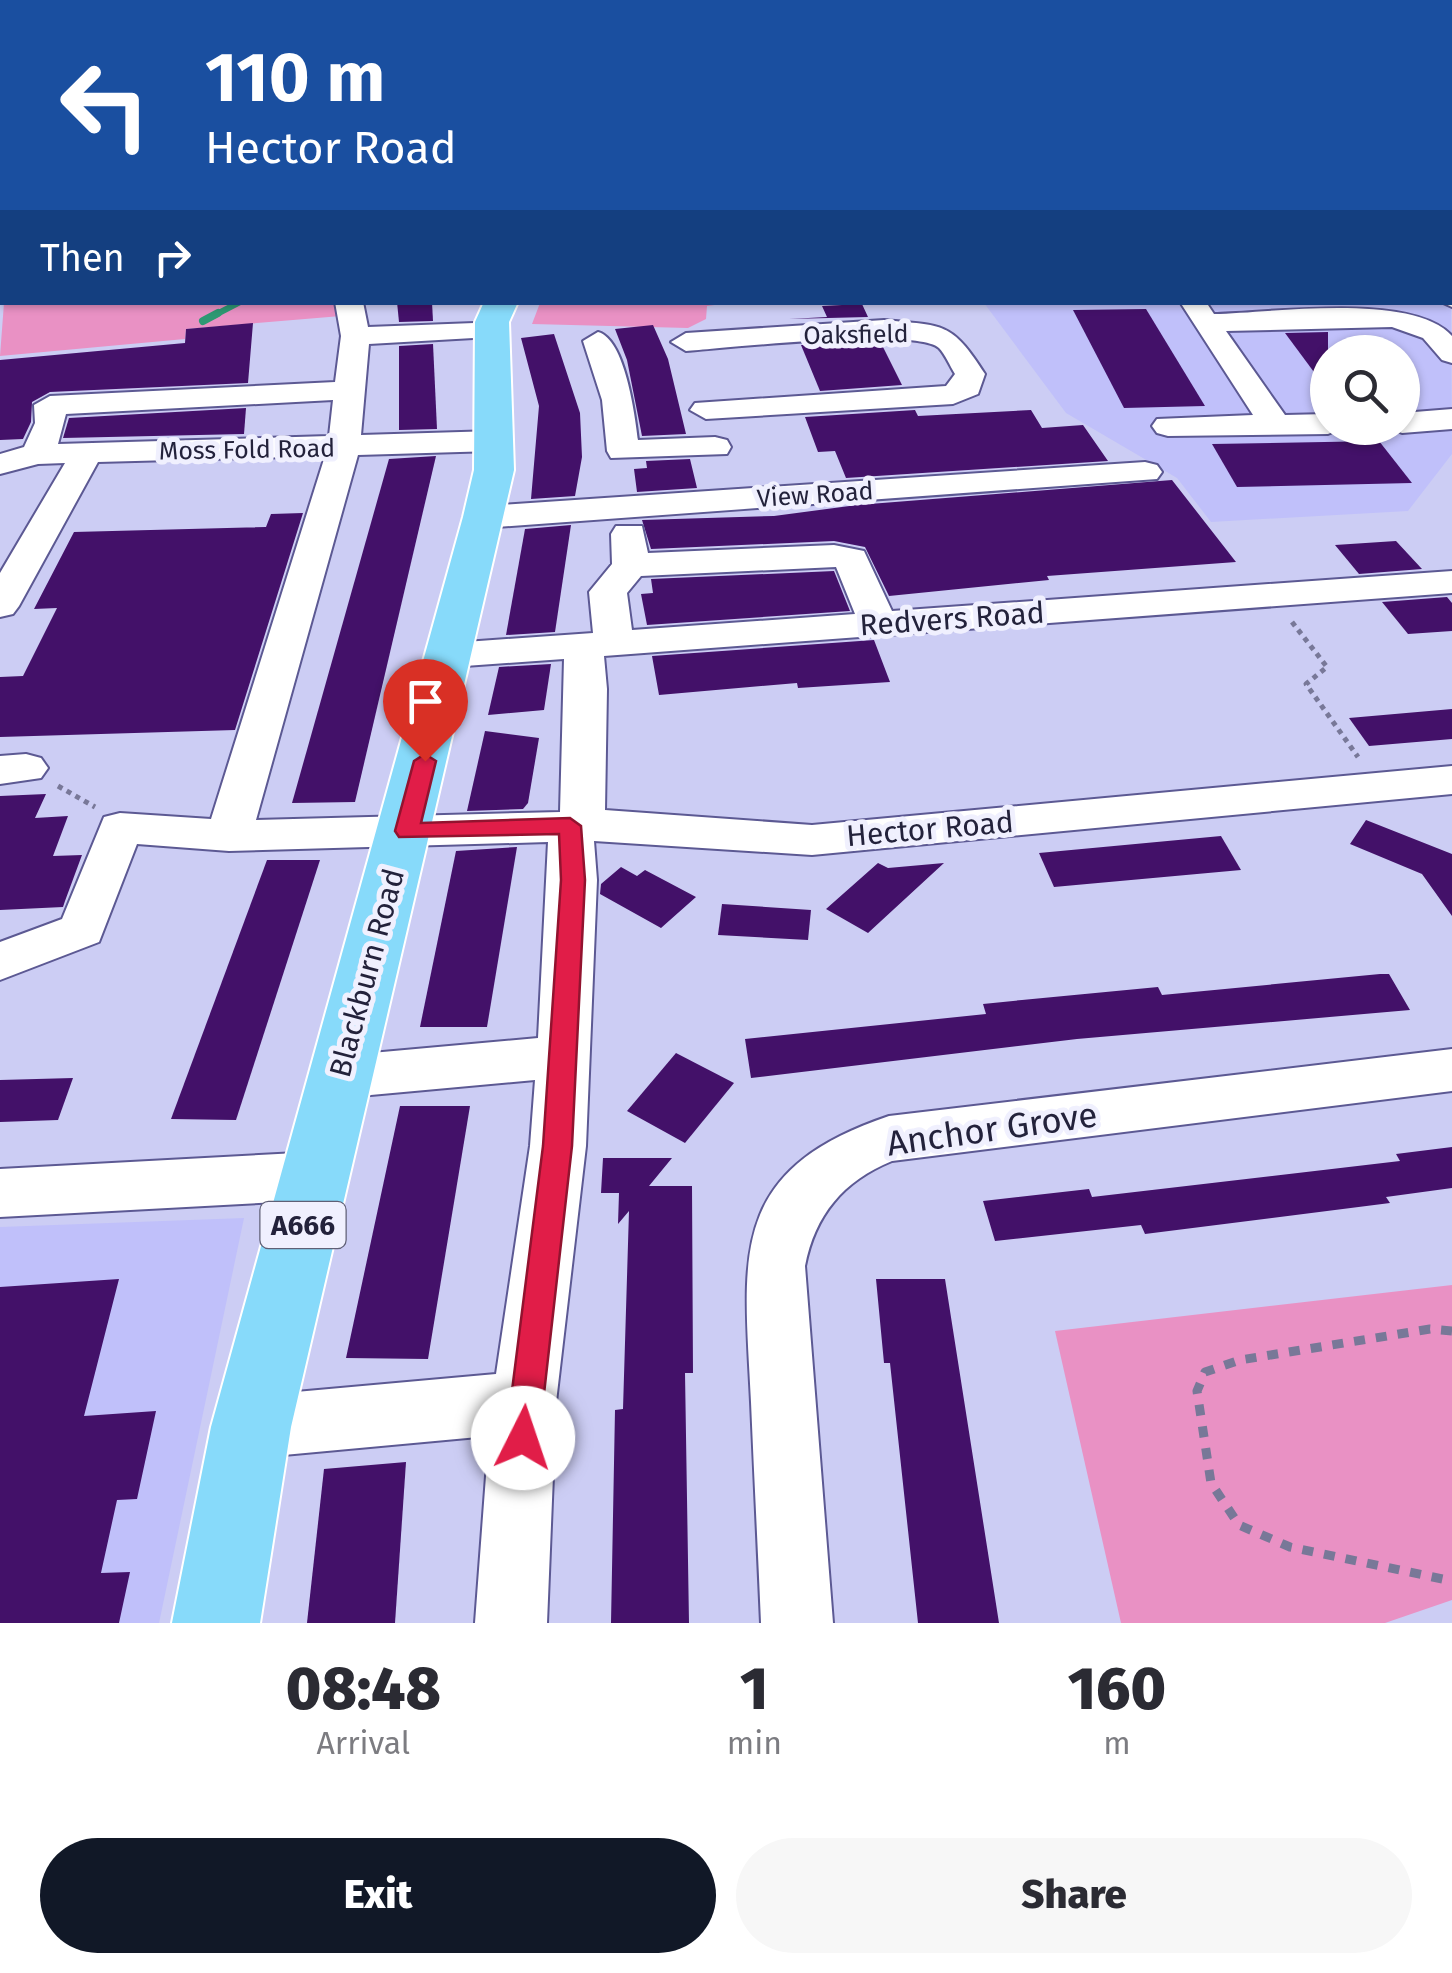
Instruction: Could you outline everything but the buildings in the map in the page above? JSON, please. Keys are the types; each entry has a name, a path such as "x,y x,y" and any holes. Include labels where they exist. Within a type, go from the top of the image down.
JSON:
{"highway":[{"name":"Blackburn Road","path":"216,1623 251,1427 338,1076 407,831 484,517 494,441 494,311"}],"street":[{"path":"0,0 13,0"},
{"path":"1414,305 1452,310"},
{"path":"1205,308 1395,318 1433,332 1452,354"},
{"path":"1205,308 1275,424"},
{"path":"229,836 344,447 353,390 352,319 494,311"},
{"name":"Oaksfield","path":"884,329 934,334 950,342 970,374 967,386 952,395 706,410 681,334 838,339 884,329"},
{"path":"598,341 618,400 623,451 715,446"},
{"path":"37,454 50,423 50,404 353,390"},
{"path":"706,410 727,499"},
{"path":"1420,421 1452,419"},
{"path":"1168,426 1310,424"},
{"name":"Moss Fold Road","path":"0,464 37,454 494,441"},
{"path":"0,606 87,453"},
{"name":"View Road","path":"484,517 1145,472"},
{"path":"512,1623 524,1402 558,1146 584,728 608,592 630,566 628,507"},
{"path":"630,566 851,559 878,624"},
{"name":"Redvers Road","path":"451,655 1452,582"},
{"name":"Hector Road","path":"120,828 229,836 576,825 812,840 1452,780"},
{"path":"0,962 82,930 120,828"},
{"path":"338,1076 562,1057"},
{"name":"Anchor Grove","path":"797,1623 774,1266 788,1214 821,1173 842,1158 889,1139 1452,1070"},
{"path":"0,1193 316,1176"},
{"path":"251,1427 524,1402"}],"path":[{"path":"1271,596 1327,667 1306,684 1379,786"},
{"path":"13,769 111,816 120,828"},
{"path":"1452,1331 1430,1329 1240,1360 1205,1372 1196,1391 1210,1483 1239,1526 1290,1547 1452,1581"}],"shaded area":[{"path":"4,305 339,305 341,316 186,329 185,339 0,356"},
{"path":"539,305 715,305 707,306 706,319 688,328 532,324"},
{"path":"985,305 1451,305 1452,454 1408,511 1211,522 1177,478 1066,413"},
{"path":"244,1218 159,1623 0,1623 0,1227"},
{"path":"1452,1285 1452,1600 1385,1623 1121,1623 1055,1331"}],"waterway":[{"path":"213,316 234,305"},
{"path":"203,321 218,313"}],"route":[{"path":"425,761 407,831 570,826 573,880 558,1146 538,1285 523,1438"}]}
